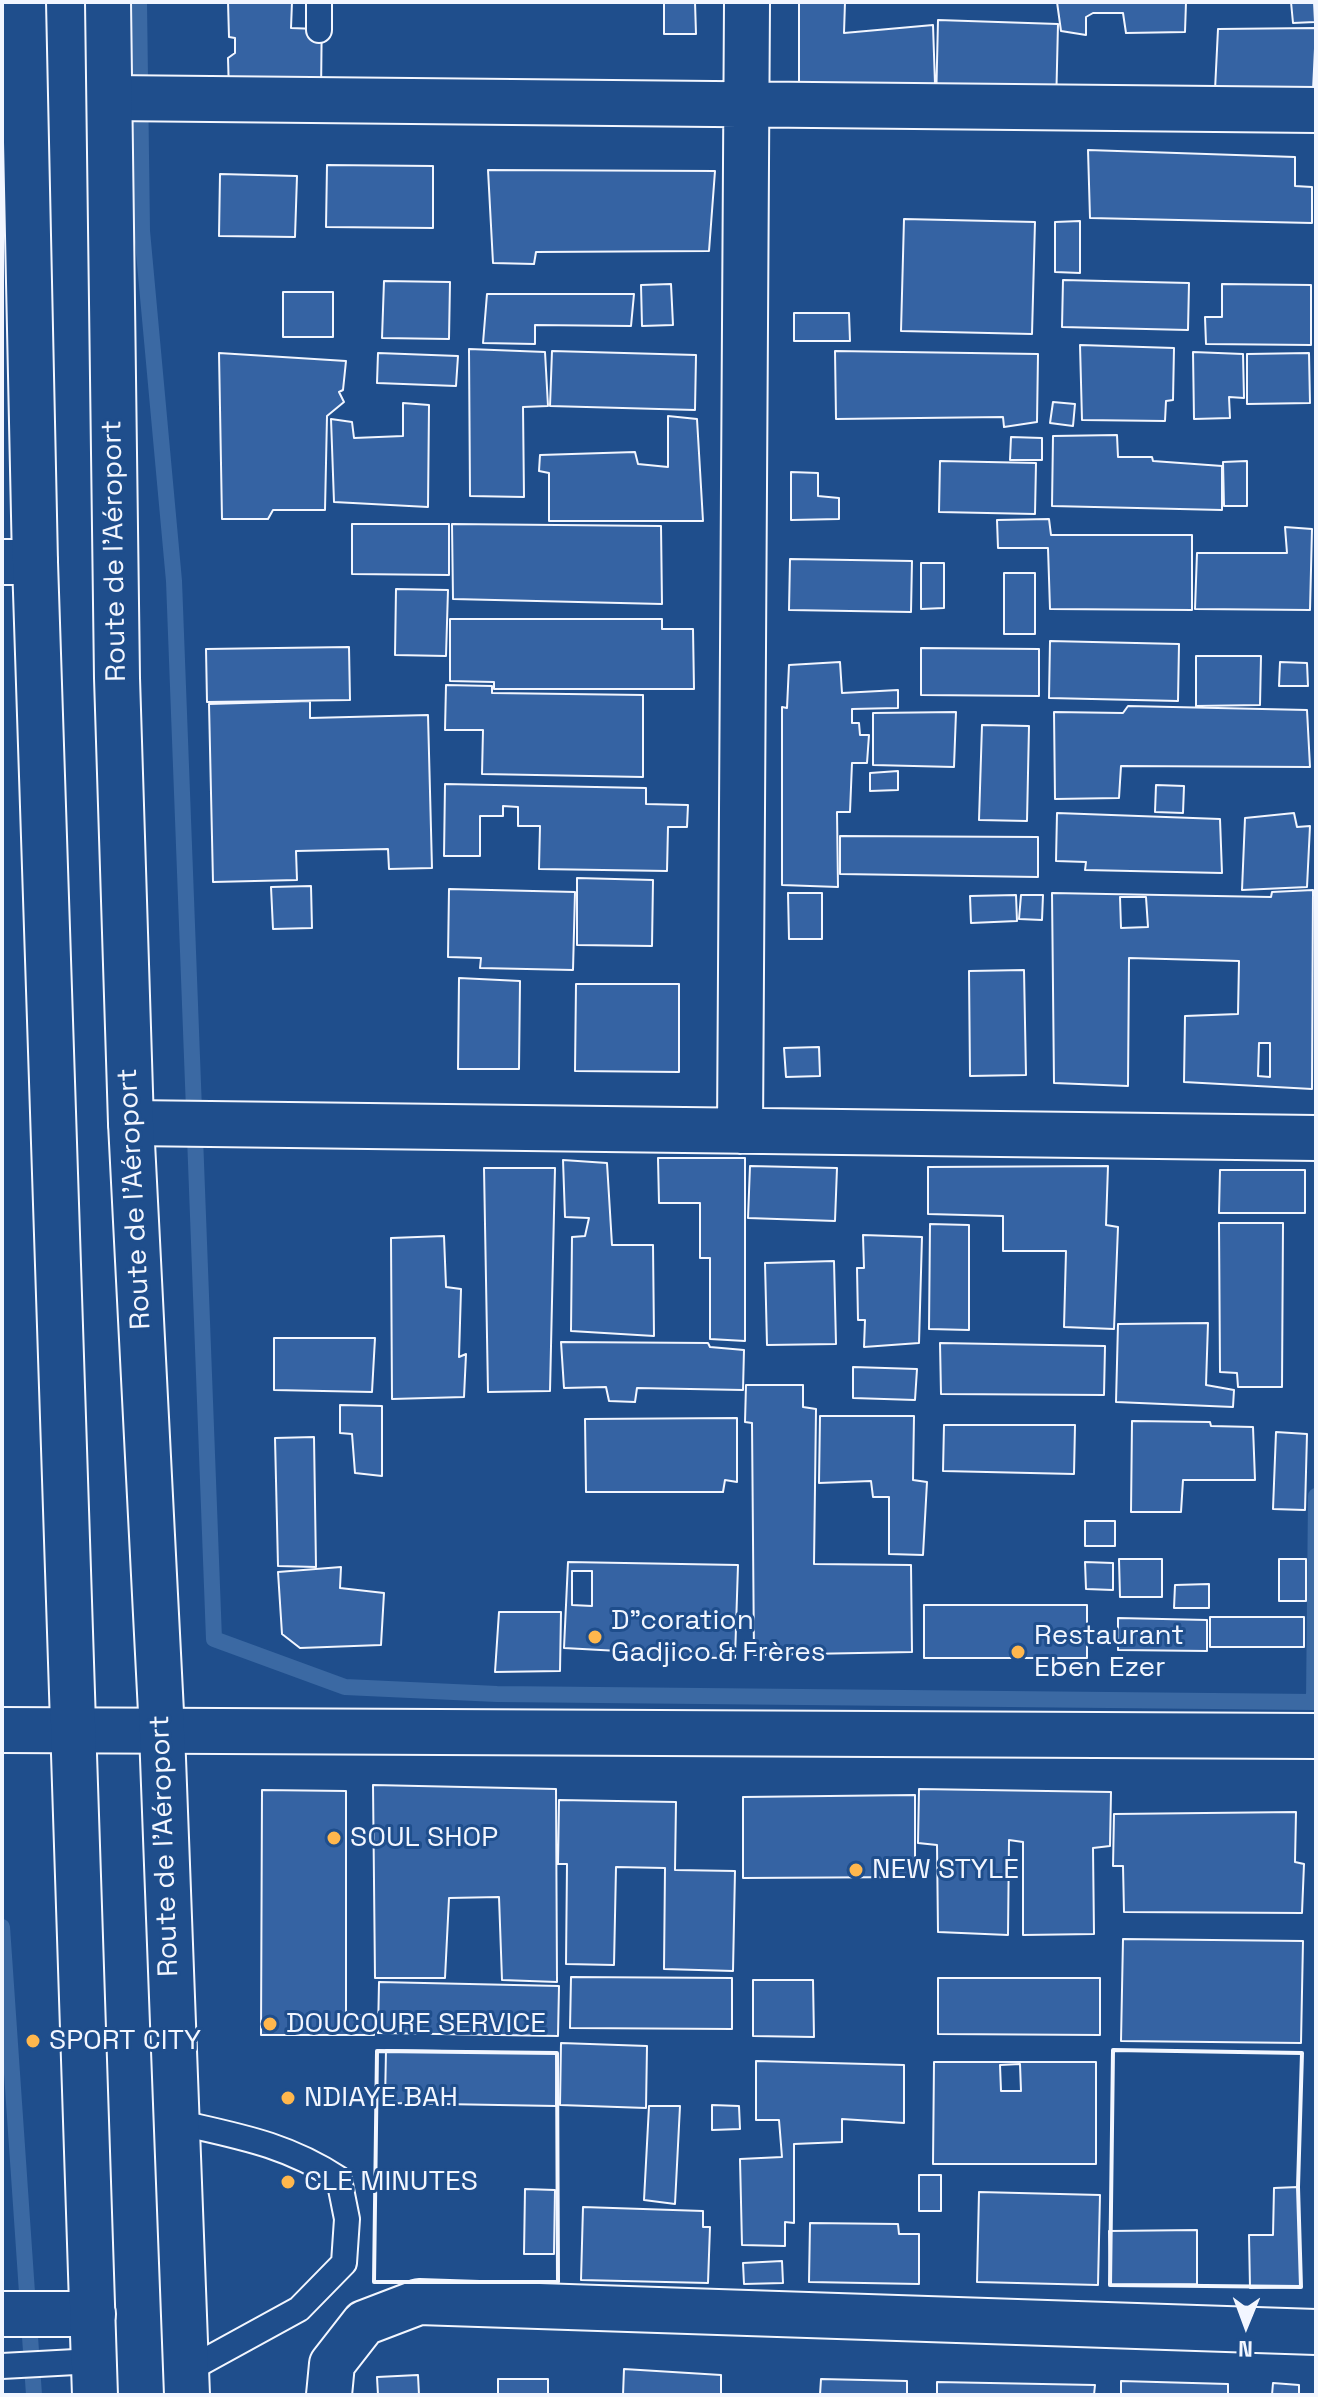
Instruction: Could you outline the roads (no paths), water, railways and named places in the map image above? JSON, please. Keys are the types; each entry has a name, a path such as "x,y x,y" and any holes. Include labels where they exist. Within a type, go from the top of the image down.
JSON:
{"main road":[{"path":"23,2 18,562 73,1731 94,2378"},
{"name":"Route de l'Aéroport","path":"108,2 117,678 131,1123 162,1732 187,2383"},
{"path":"740,1131 747,2"},
{"path":"110,98 1316,110"},
{"path":"131,1123 1316,1138"},
{"path":"2,1730 1316,1736"},
{"path":"329,2395 332,2364 364,2323 419,2302 1316,2332"},
{"path":"2,2314 93,2314"}],"lane":[{"path":"319,2 319,30"},
{"path":"176,2122 276,2145 309,2159 339,2179 347,2219 344,2263 299,2309 187,2383"},
{"path":"2,2366 94,2378"}],"waterway":[{"path":"139,2 142,231 174,581 214,1639 345,1687 497,1694 1314,1702 1316,1496"},
{"path":"2,1927 34,2395"}],"place":[{"name":"D\"coration Gadjico & Frères","path":"595,1637"},
{"name":"Restaurant Eben Ezer","path":"1018,1652"},
{"name":"SOUL SHOP","path":"334,1838"},
{"name":"NEW STYLE","path":"856,1870"},
{"name":"DOUCOURE SERVICE","path":"270,2024"},
{"name":"SPORT CITY","path":"33,2041"},
{"name":"NDIAYE BAH","path":"288,2098"},
{"name":"CLE MINUTES","path":"288,2182"}]}
